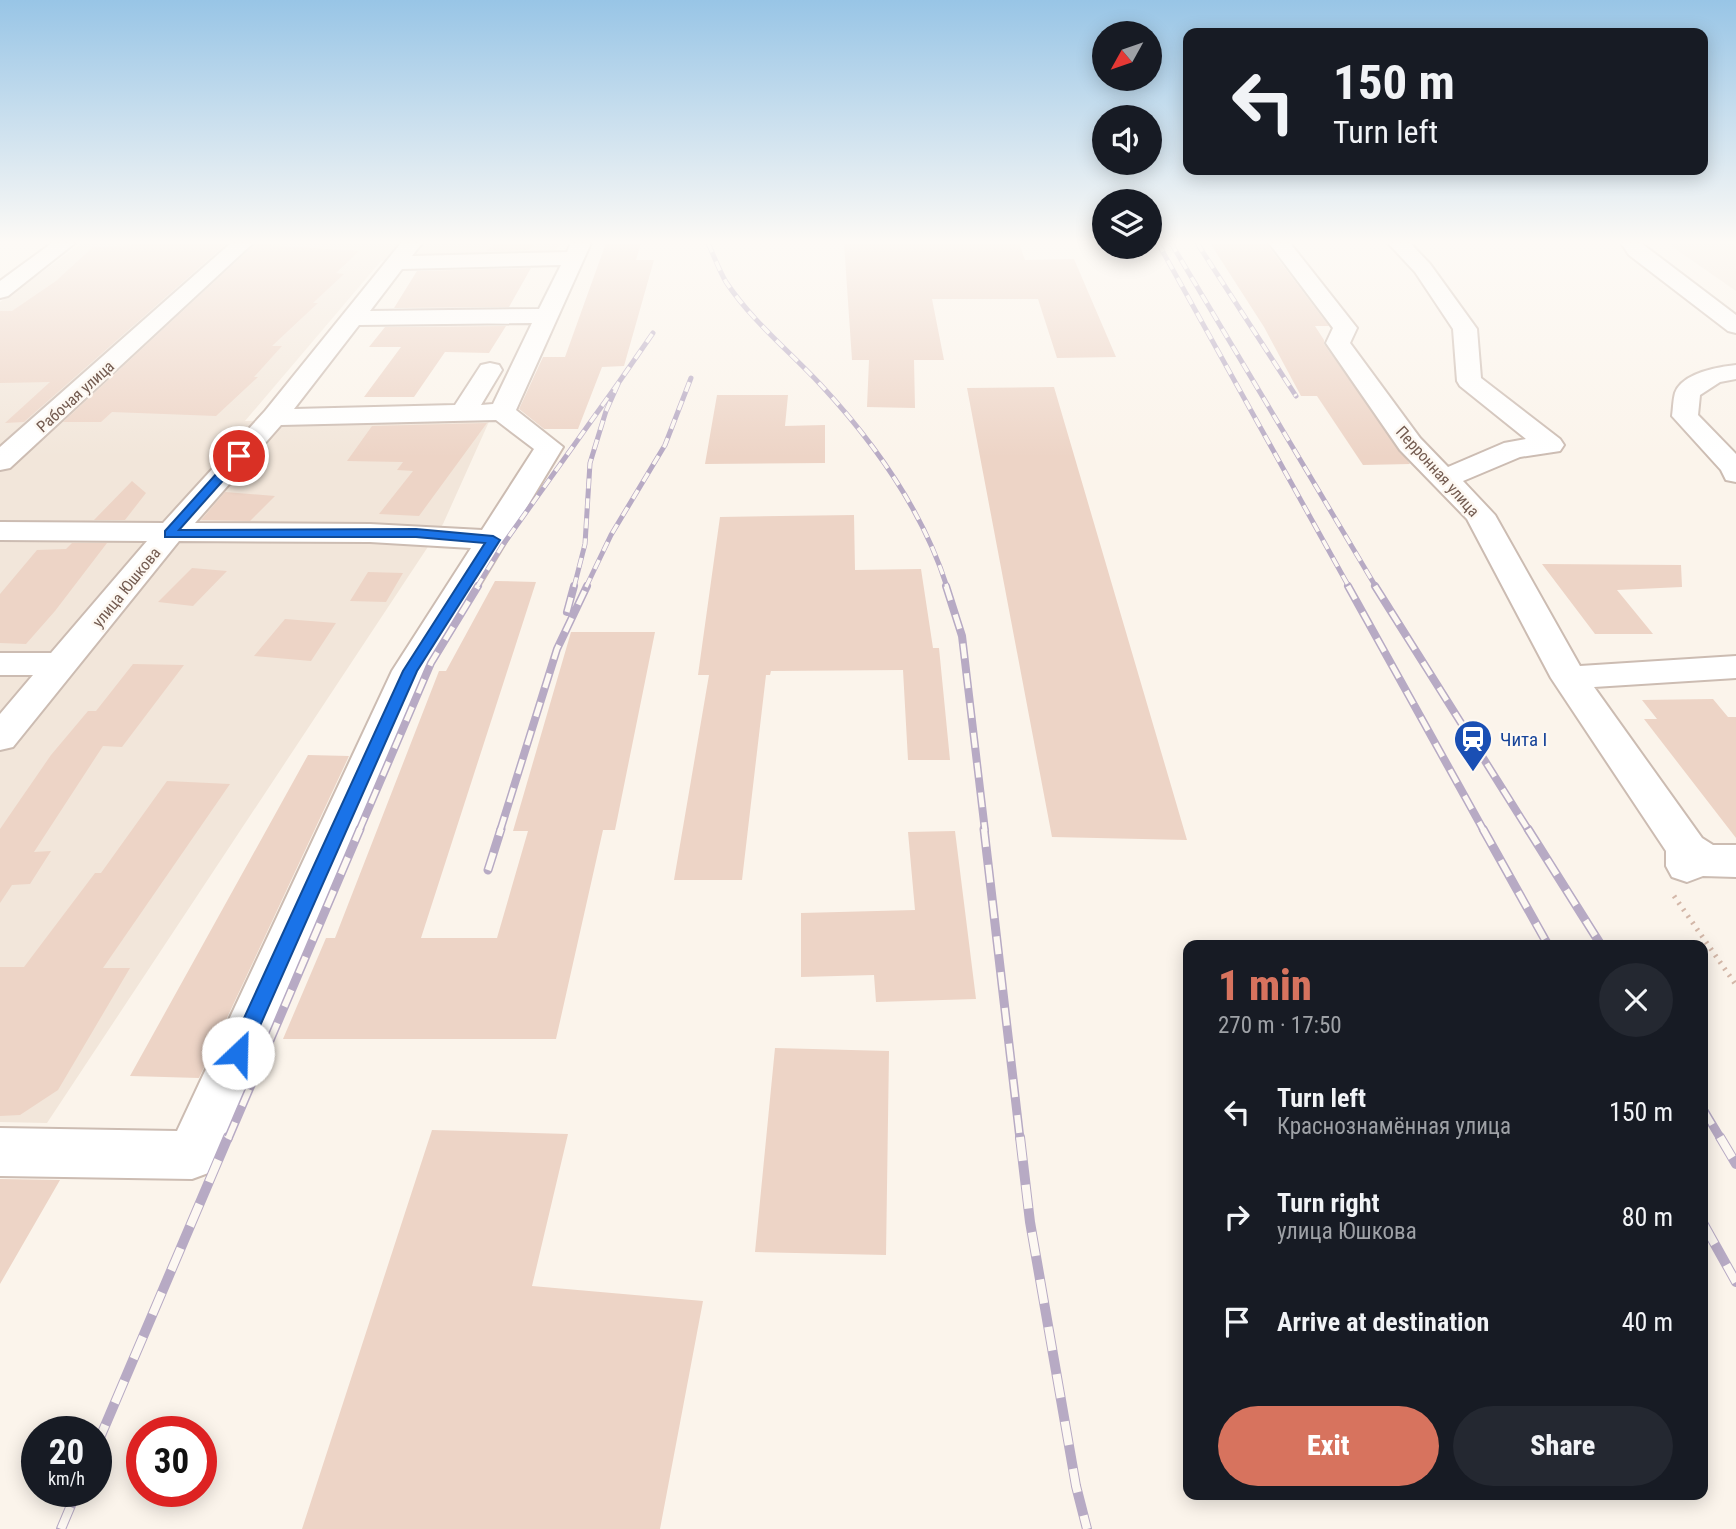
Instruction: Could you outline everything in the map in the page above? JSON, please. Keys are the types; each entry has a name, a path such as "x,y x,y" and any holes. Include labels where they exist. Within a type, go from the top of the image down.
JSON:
{"street":[{"name":"Рабочая улица","path":"0,462 164,314"},
{"name":"улица Юшкова","path":"0,738 169,534 274,417 357,314"},
{"name":"Перронная улица","path":"1334,314 1345,328 1338,343 1377,400 1410,444 1480,515 1569,678 1687,857"},
{"path":"1444,479 1514,449 1550,445 1469,381 1465,328 1455,314"},
{"path":"1720,314 1736,326"},
{"path":"354,318 547,316 502,412"},
{"path":"463,413 490,370"},
{"path":"1736,372 1713,375 1688,392 1685,416 1734,468 1736,474"},
{"path":"0,1152 192,1155 410,671 549,447 502,412 274,417"},
{"path":"0,531 169,534 416,533 493,540"},
{"path":"0,664 63,664"},
{"path":"1569,678 1736,667"},
{"path":"1687,857 1706,861 1736,861"}],"path":[{"path":"1687,857 1653,866 1705,940"},
{"path":"1708,945 1736,985"}],"shaded area":[{"path":"0,314 336,314 245,421 492,415 443,524 47,1123 0,1122"}],"building":[{"path":"0,314 146,314 24,422 5,423 50,382 0,383"},
{"path":"179,314 306,314 272,346 282,346 254,377 258,377 216,416 112,412 101,422 63,422"},
{"path":"580,314 639,314 624,366 602,367 578,429 544,429 519,409 543,357 565,357"},
{"path":"849,314 935,314 944,360 914,360 915,408 867,407 869,360 852,360"},
{"path":"1043,314 1098,314 1116,357 1057,358"},
{"path":"1256,314 1320,314 1329,326 1315,326 1324,344 1410,464 1363,465 1317,396 1301,396"},
{"path":"506,326 489,353 445,352 414,397 364,397 401,347 369,347 385,327"},
{"path":"1054,387 1187,840 1052,837 967,388"},
{"path":"717,395 788,395 785,426 825,425 825,463 705,464"},
{"path":"487,423 419,516 379,514 413,471 397,470 403,462 347,461 372,426"},
{"path":"132,481 146,493 125,520 94,520"},
{"path":"225,492 275,496 250,521 201,520"},
{"path":"854,515 855,570 921,569 933,648 939,648 950,760 908,760 903,670 771,671 770,675 766,675 742,880 674,880 709,675 698,675 720,517"},
{"path":"72,543 107,543 26,644 0,643 0,594 37,550 66,549"},
{"path":"1542,564 1681,565 1682,587 1617,590 1653,634 1595,634"},
{"path":"192,568 227,571 193,606 158,602"},
{"path":"368,572 403,573 386,602 350,601"},
{"path":"495,581 536,582 421,938 497,938 528,831 513,831 571,632 655,632 615,830 603,830 556,1039 283,1039 326,938 335,938 439,671 446,671"},
{"path":"285,619 336,623 311,661 254,656"},
{"path":"133,664 184,665 122,747 103,746 34,852 51,851 30,884 12,885 0,903 0,829 51,755 88,711 96,711"},
{"path":"1713,699 1728,717 1736,717 1736,838 1644,719 1657,719 1642,700"},
{"path":"308,755 349,756 199,1078 130,1076"},
{"path":"167,781 230,784 103,968 130,968 58,1090 20,1115 0,1116 0,967 24,967 95,873 101,873"},
{"path":"955,831 976,999 876,1002 874,975 801,977 801,913 915,910 908,832"},
{"path":"775,1048 889,1051 886,1255 755,1252"},
{"path":"432,1130 568,1134 532,1286 703,1301 660,1529 302,1529"},
{"path":"0,1179 60,1180 0,1284"}],"railway":[{"path":"752,314 840,406 878,454 925,531 947,587"},
{"path":"1198,314 1349,587"},
{"path":"1214,314 1376,587"},
{"path":"1243,314 1296,396"},
{"path":"619,382 653,333"},
{"path":"586,587 611,535 665,445 691,378"},
{"path":"477,587 502,546 619,382"},
{"path":"574,587 585,544 590,463 606,411 619,382"},
{"path":"359,831 431,663 478,586"},
{"path":"567,612 574,586"},
{"path":"500,831 557,649 587,586"},
{"path":"946,586 962,636 985,831"},
{"path":"1348,586 1484,831"},
{"path":"1375,586 1529,831"},
{"path":"228,1139 360,829"},
{"path":"488,870 501,829"},
{"path":"984,829 1020,1139"},
{"path":"1483,829 1545,940"},
{"path":"1528,829 1598,940"},
{"path":"1708,1117 1721,1139"},
{"path":"109,1416 228,1137"},
{"path":"1020,1137 1030,1222 1076,1486 1087,1529"},
{"path":"1720,1137 1736,1164"},
{"path":"1708,1232 1736,1282"},
{"path":"61,1529 70,1507"}],"place":[{"name":"Чита I","path":"1473,773"}],"route":[{"path":"238,1053 410,671 493,540 416,533 169,534 239,456"}]}
